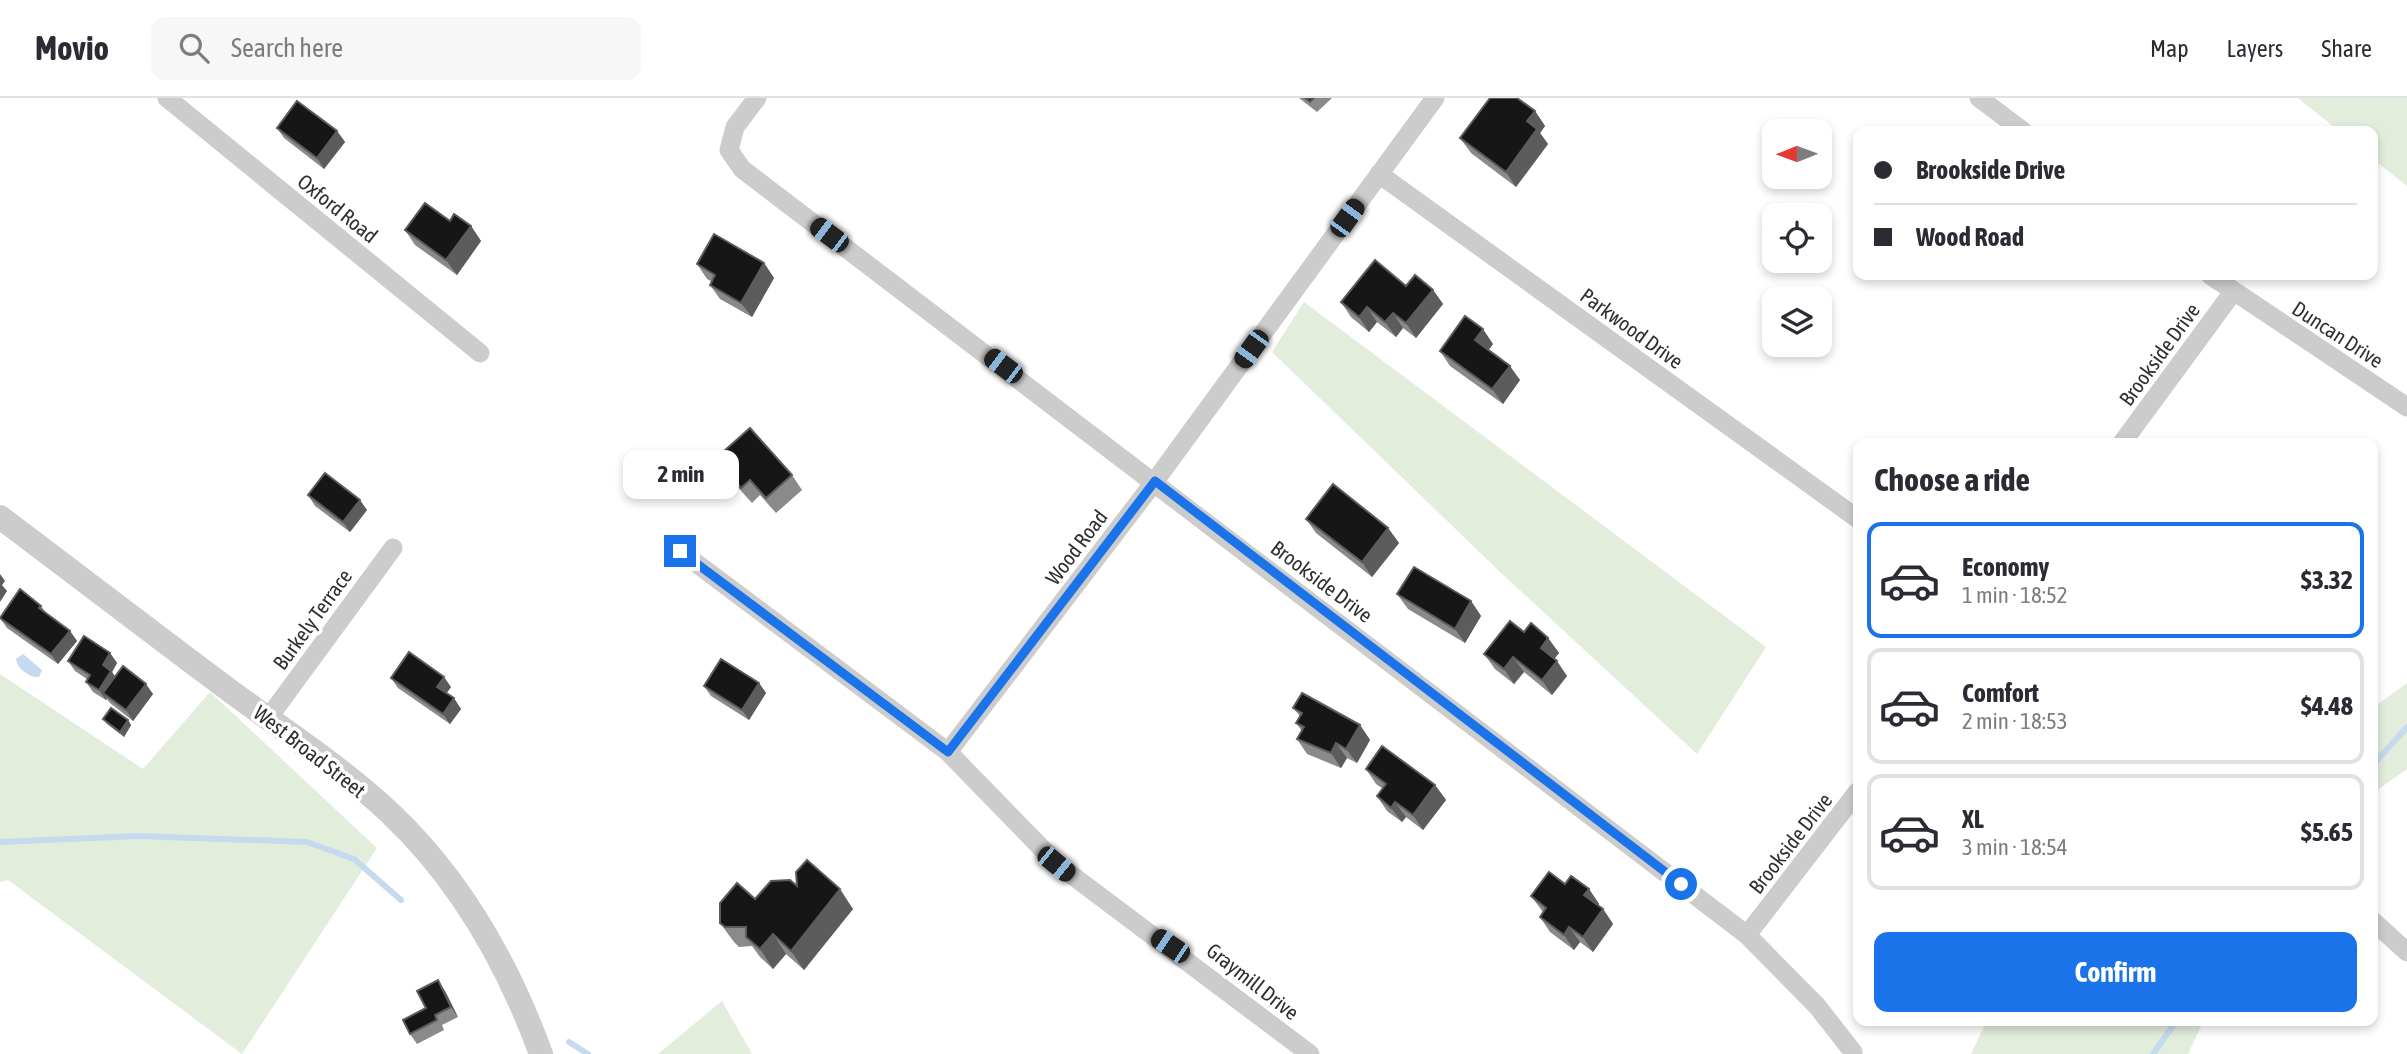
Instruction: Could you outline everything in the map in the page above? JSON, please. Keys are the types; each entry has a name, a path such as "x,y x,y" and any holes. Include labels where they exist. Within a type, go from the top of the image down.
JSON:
{"street":[{"name":"Oxford Road","path":"167,98 480,353"},
{"name":"Brookside Drive","path":"757,98 735,127 729,150 742,169 1155,481 1747,935 1853,797"},
{"name":"Wood Road","path":"948,752 1155,481 1435,98"},
{"path":"1979,98 2016,126"},
{"name":"Parkwood Drive","path":"1379,174 1853,515"},
{"name":"Duncan Drive","path":"2217,280 2407,407"},
{"name":"Brookside Drive","path":"2126,438 2233,292"},
{"name":"West Broad Street","path":"0,517 269,717 389,813 443,871 490,943 541,1054"},
{"name":"Burkely Terrace","path":"269,717 393,548"},
{"path":"680,551 948,752"},
{"name":"Graymill Drive","path":"948,752 1056,864 1100,900 1170,946 1310,1054"},
{"path":"2378,926 2407,953"},
{"path":"1747,935 1817,1006 1853,1052"}],"green space":[{"path":"2298,98 2407,98 2407,186 2378,163 2378,126 2333,126"},
{"path":"1304,302 1766,647 1697,754 1498,570 1272,352"},
{"path":"0,674 143,769 210,692 377,848 242,1054 8,880 0,882"},
{"path":"2407,683 2407,769 2378,789 2378,704"},
{"path":"722,1001 752,1054 658,1054"},
{"path":"1984,1026 2201,1026 2188,1054 1971,1054"}],"water":[{"path":"23,654 42,670 39,677 21,669 16,659"}],"building":[{"path":"1490,98 1517,98 1535,111 1527,121 1537,129 1506,172 1460,138"},
{"path":"297,101 337,131 317,158 277,128"},
{"path":"425,203 450,221 454,214 471,226 446,260 405,230"},
{"path":"714,234 764,263 741,303 710,285 715,275 697,264"},
{"path":"1375,260 1406,286 1415,275 1433,290 1406,323 1393,313 1385,322 1367,307 1359,317 1341,302"},
{"path":"1465,316 1483,329 1475,340 1510,366 1492,389 1440,351"},
{"path":"750,428 792,475 766,498 750,480 741,488 715,459"},
{"path":"325,473 360,500 343,522 308,495"},
{"path":"1333,484 1388,528 1362,562 1306,519"},
{"path":"1414,567 1471,601 1455,629 1397,594"},
{"path":"20,589 41,606 39,608 70,631 51,654 0,618"},
{"path":"1510,621 1524,632 1531,623 1548,638 1541,648 1557,661 1542,680 1513,657 1504,669 1484,654"},
{"path":"84,636 110,653 103,665 111,671 99,690 86,682 90,675 68,661"},
{"path":"409,652 444,677 437,687 454,698 443,714 391,678"},
{"path":"721,659 759,683 742,710 704,686"},
{"path":"123,666 146,684 126,710 103,693"},
{"path":"1302,693 1360,725 1346,749 1336,743 1331,753 1297,739 1304,727 1296,723 1302,713 1293,708"},
{"path":"111,708 128,720 120,732 103,719"},
{"path":"1382,746 1435,785 1413,815 1395,802 1391,808 1377,796 1386,784 1366,769"},
{"path":"807,860 840,889 791,951 773,934 760,949 746,937 746,927 725,927 720,923 720,903 737,883 755,899 771,881 790,880 797,886 796,872"},
{"path":"1549,872 1565,884 1571,876 1589,889 1584,895 1603,909 1583,937 1569,927 1564,935 1540,917 1546,908 1531,896"},
{"path":"438,980 451,1007 435,1015 437,1020 410,1034 403,1020 426,1008 417,991"}],"waterway":[{"path":"2378,759 2407,727"},
{"path":"0,842 138,836 307,842 354,859 401,900"},
{"path":"2153,1054 2173,1026"},
{"path":"569,1042 588,1054"}],"route":[{"path":"680,551 948,752 1155,481 1681,884"}]}
